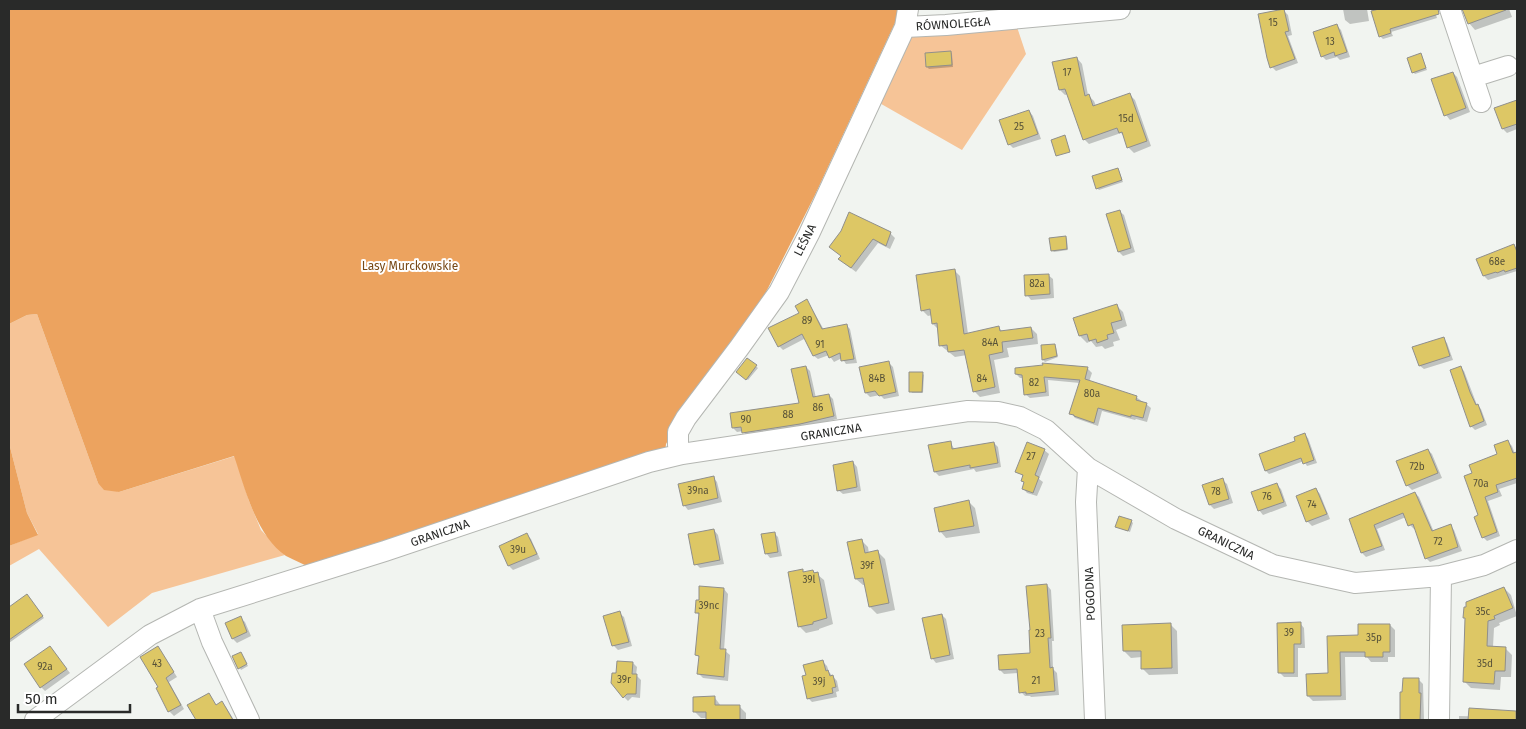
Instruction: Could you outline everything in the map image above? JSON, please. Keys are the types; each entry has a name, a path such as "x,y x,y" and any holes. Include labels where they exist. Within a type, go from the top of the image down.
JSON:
{"street":[{"name":"RÓWNOLEGŁA","path":"906,18 946,25 1120,9"},
{"path":"1450,9 1481,102"},
{"name":"LEŚNA","path":"682,454 678,445 678,432 686,418 779,292 809,234 906,18"},
{"path":"1473,77 1508,66"},
{"name":"GRANICZNA","path":"35,720 150,635 200,609 385,551 648,462 682,454 968,411 998,412 1020,417 1046,430 1088,468 1176,519 1273,565 1355,583 1441,576 1484,565 1517,550"},
{"name":"POGODNA","path":"1088,468 1086,502 1095,720"},
{"path":"1439,720 1441,576"},
{"path":"200,609 212,642 249,720"}],"shaded area":[{"path":"1016,24 1026,54 962,150 876,101 913,30"},
{"path":"37,314 98,483 119,492 235,456 249,501 261,530 285,555 152,593 108,627 39,549 9,566 9,546 38,534 27,513 9,443 9,324 27,315"}],"green space":[{"name":"Lasy Murckowskie","path":"9,9 898,9 895,23 815,195 757,310 681,417 666,444 665,453 311,568 286,556 267,536 259,524 247,496 234,456 119,492 104,490 98,483 37,314 27,315 9,324"},
{"path":"9,443 27,513 38,535 9,546"}],"building":[{"path":"1284,9 1289,31 1285,32 1295,59 1270,68 1258,14"},
{"path":"1379,9 1438,9 1439,14 1390,29 1391,33 1379,37 1371,11"},
{"path":"1462,9 1506,9 1506,10 1468,24"},
{"path":"1337,24 1347,52 1335,56 1334,52 1321,57 1313,32"},
{"path":"951,51 952,65 926,67 925,53"},
{"path":"1421,53 1426,68 1412,73 1407,58"},
{"path":"1077,57 1085,96 1089,94 1093,106 1130,93 1147,141 1127,148 1122,132 1119,133 1117,128 1083,140 1065,89 1059,90 1052,62"},
{"path":"1453,72 1466,108 1444,116 1431,79"},
{"path":"1517,100 1517,124 1502,129 1494,108"},
{"path":"1029,110 1038,134 1008,145 999,120"},
{"path":"1065,135 1070,152 1056,156 1051,140"},
{"path":"1118,168 1122,180 1096,189 1092,176"},
{"path":"1120,210 1131,248 1118,252 1106,214"},
{"path":"849,212 891,232 886,246 873,239 851,268 838,259 841,256 829,247 841,231"},
{"path":"1066,236 1067,249 1051,251 1049,238"},
{"path":"1514,244 1517,252 1517,268 1483,276 1476,259"},
{"path":"955,269 964,334 999,326 1000,331 1031,327 1033,338 1002,342 1003,352 989,355 995,387 973,392 964,350 948,352 947,345 939,346 937,323 932,324 930,309 921,311 916,275"},
{"path":"1049,274 1050,294 1025,296 1024,275"},
{"path":"807,299 822,329 847,324 854,359 841,361 840,353 829,358 826,351 813,356 802,334 778,347 768,328 799,313 795,306"},
{"path":"1117,304 1122,320 1111,323 1114,333 1107,335 1108,339 1097,343 1096,339 1089,341 1087,334 1079,336 1073,318"},
{"path":"1444,337 1450,356 1419,366 1412,347"},
{"path":"1055,344 1057,356 1042,360 1041,345"},
{"path":"747,358 757,365 746,380 736,372"},
{"path":"889,361 896,392 879,396 875,391 865,393 859,367"},
{"path":"1042,363 1088,367 1085,379 1137,396 1136,400 1147,403 1143,418 1131,415 1131,417 1098,408 1094,423 1069,414 1080,380 1044,377 1046,392 1024,395 1022,375 1015,374 1015,368 1043,365"},
{"path":"806,366 813,397 829,394 834,416 800,424 742,433 741,427 732,428 730,413 799,403 791,369"},
{"path":"1461,366 1470,392 1476,405 1478,404 1484,421 1470,427 1450,370"},
{"path":"909,372 923,372 922,392 909,392"},
{"path":"1305,433 1314,460 1303,464 1301,458 1265,471 1259,454 1295,441 1294,437"},
{"path":"1508,440 1513,453 1517,452 1517,478 1496,485 1498,492 1485,497 1497,532 1482,538 1474,517 1478,515 1464,476 1472,473 1469,465 1497,454 1494,445"},
{"path":"951,441 952,449 994,442 998,463 970,468 970,465 934,472 928,445"},
{"path":"1027,442 1045,449 1035,475 1039,477 1033,493 1022,489 1024,482 1021,481 1023,475 1015,472"},
{"path":"1428,449 1438,473 1406,486 1396,461"},
{"path":"853,461 857,487 837,491 833,465"},
{"path":"714,476 718,498 683,506 678,484"},
{"path":"1223,478 1229,499 1209,505 1202,485"},
{"path":"1277,483 1284,502 1258,511 1251,492"},
{"path":"1316,488 1327,514 1306,522 1296,496"},
{"path":"1415,492 1432,531 1451,524 1458,547 1425,559 1413,524 1408,526 1403,513 1374,525 1382,546 1361,553 1349,519"},
{"path":"969,500 974,526 939,532 934,508"},
{"path":"1119,516 1132,520 1128,531 1115,527"},
{"path":"714,529 720,560 694,565 688,534"},
{"path":"775,532 778,552 765,554 761,534"},
{"path":"527,533 537,554 508,566 499,546"},
{"path":"862,539 865,553 878,550 889,603 869,607 863,578 855,579 847,542"},
{"path":"803,569 803,572 813,570 814,573 818,572 827,618 813,622 813,624 798,627 788,572"},
{"path":"1047,584 1051,638 1048,638 1050,668 1053,667 1055,691 1019,693 1017,669 999,670 998,655 1030,653 1026,586"},
{"path":"699,586 724,588 720,649 726,649 724,677 697,674 699,656 695,655 699,613 695,613 696,600 699,600"},
{"path":"1504,587 1513,608 1494,616 1495,619 1488,621 1487,646 1506,647 1505,671 1495,671 1494,684 1463,682 1465,618 1463,618 1466,602"},
{"path":"27,594 43,616 9,640 9,607"},
{"path":"620,611 629,642 612,646 603,616"},
{"path":"942,614 950,655 931,659 922,618"},
{"path":"241,616 247,632 232,639 225,623"},
{"path":"1301,622 1301,644 1294,644 1294,673 1278,673 1277,623"},
{"path":"1171,623 1172,668 1141,669 1141,651 1123,651 1122,625"},
{"path":"1358,624 1390,624 1390,652 1383,652 1383,657 1365,657 1365,652 1340,652 1341,696 1307,696 1306,674 1328,673 1327,636 1358,635"},
{"path":"50,646 67,669 40,688 24,664"},
{"path":"158,646 174,672 166,678 181,705 168,712 156,688 158,687 140,657"},
{"path":"241,652 247,664 238,669 232,656"},
{"path":"823,660 826,671 828,670 830,676 833,675 836,687 832,688 833,693 807,699 802,676 806,675 803,665"},
{"path":"617,661 633,662 632,674 637,674 636,694 627,694 623,698 611,683 612,673 616,673"},
{"path":"1403,678 1419,678 1419,693 1421,693 1420,720 1400,720 1400,692 1402,692"},
{"path":"209,693 216,705 222,701 233,720 196,720 187,705"},
{"path":"715,696 715,705 740,705 740,720 706,720 706,712 693,712 693,697"},
{"path":"1469,708 1516,711 1516,720 1468,720"}]}
